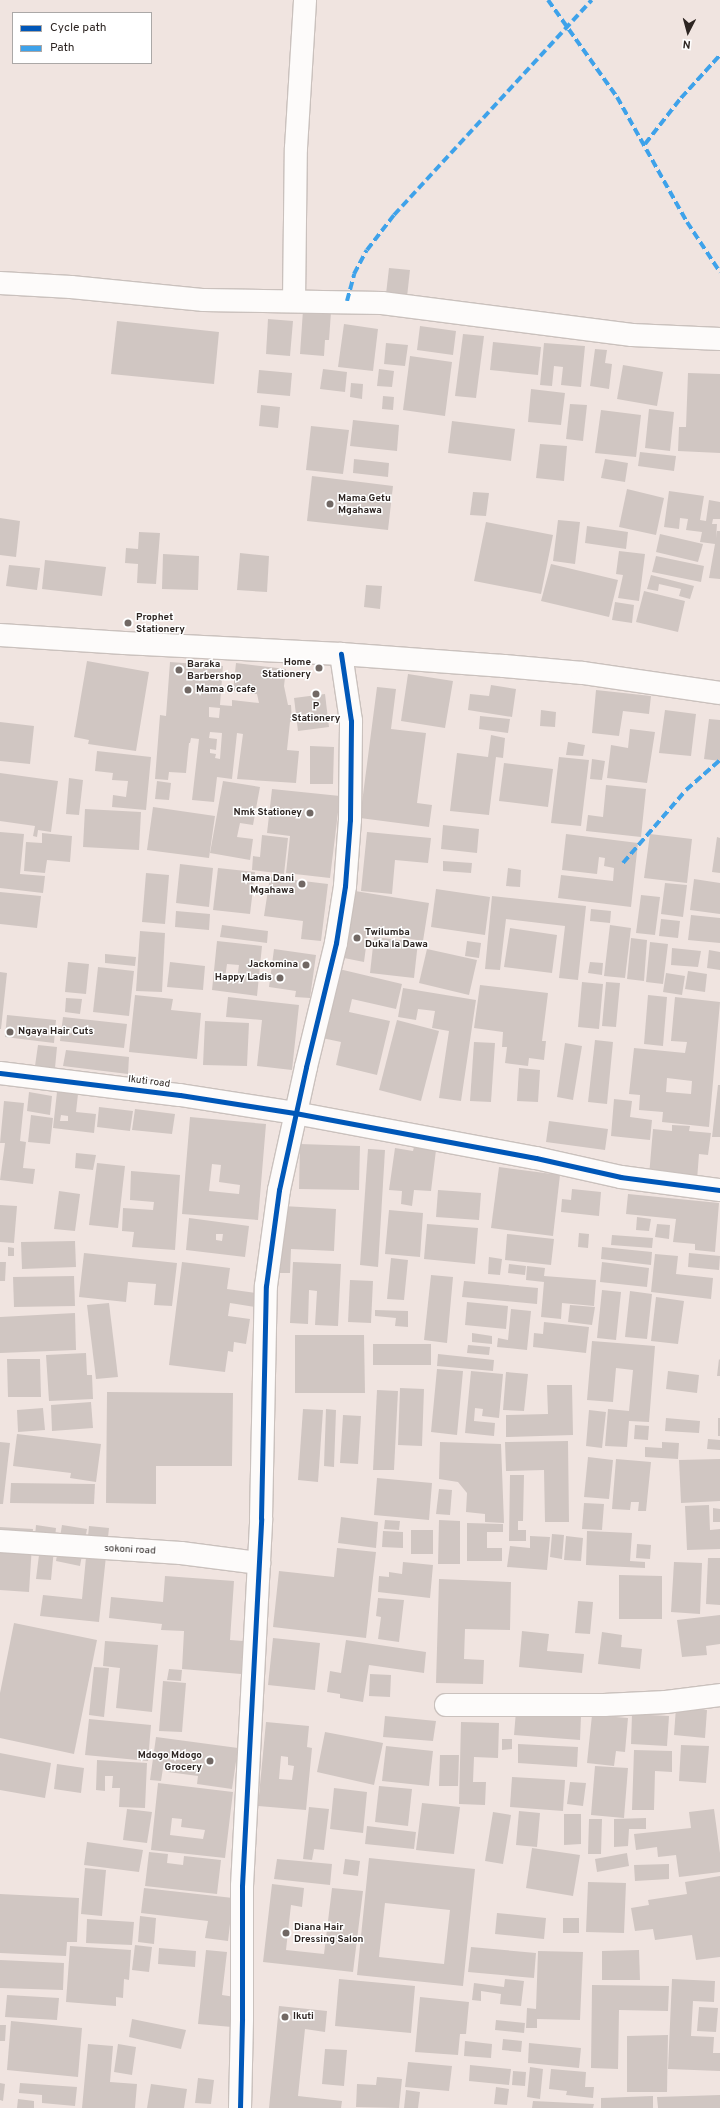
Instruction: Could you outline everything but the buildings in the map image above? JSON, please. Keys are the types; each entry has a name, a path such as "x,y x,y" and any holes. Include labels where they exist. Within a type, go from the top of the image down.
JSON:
{"street":[{"path":"294,301 296,148 305,0"},
{"path":"0,283 71,287 171,298 382,303 632,334 720,340"},
{"path":"0,635 342,654 583,673 720,693"},
{"path":"240,2108 242,1886 259,1562 266,1286 280,1190 295,1113 336,943 345,886 350,820 351,721 342,654"},
{"name":"Ikuti road","path":"0,1073 180,1095 295,1113 536,1158 621,1177 720,1190"},
{"name":"sokoni road","path":"0,1541 181,1552 259,1562"},
{"path":"446,1705 604,1706 666,1702 720,1695"}],"marked path":[{"path":"548,0 617,97 687,222 720,272"},
{"path":"347,301 354,274 367,250 394,215 592,0"},
{"path":"645,144 681,98 720,55"},
{"path":"623,863 686,790 720,760"}],"cycle path":[{"path":"240,2108 242,1886 261,1518 266,1286 279,1190 306,1067 336,943 345,886 350,820 351,721 341,654"},
{"path":"0,1073 180,1095 295,1113 536,1158 621,1177 720,1190"}],"place":[{"name":"Mama Getu Mgahawa","path":"330,504"},
{"name":"Prophet Stationery","path":"128,623"},
{"name":"Home Stationery","path":"319,668"},
{"name":"Baraka Barbershop","path":"179,670"},
{"name":"Mama G cafe","path":"188,690"},
{"name":"P Stationery","path":"316,694"},
{"name":"Nmk Stationey","path":"310,813"},
{"name":"Mama Dani Mgahawa","path":"302,884"},
{"name":"Twilumba Duka la Dawa","path":"357,938"},
{"name":"Jackomina","path":"306,965"},
{"name":"Happy Ladis","path":"280,978"},
{"name":"Ngaya Hair Cuts","path":"10,1032"},
{"name":"Mdogo Mdogo Grocery","path":"210,1761"},
{"name":"Diana Hair Dressing Salon","path":"286,1933"},
{"name":"Ikuti","path":"285,2017"}]}
